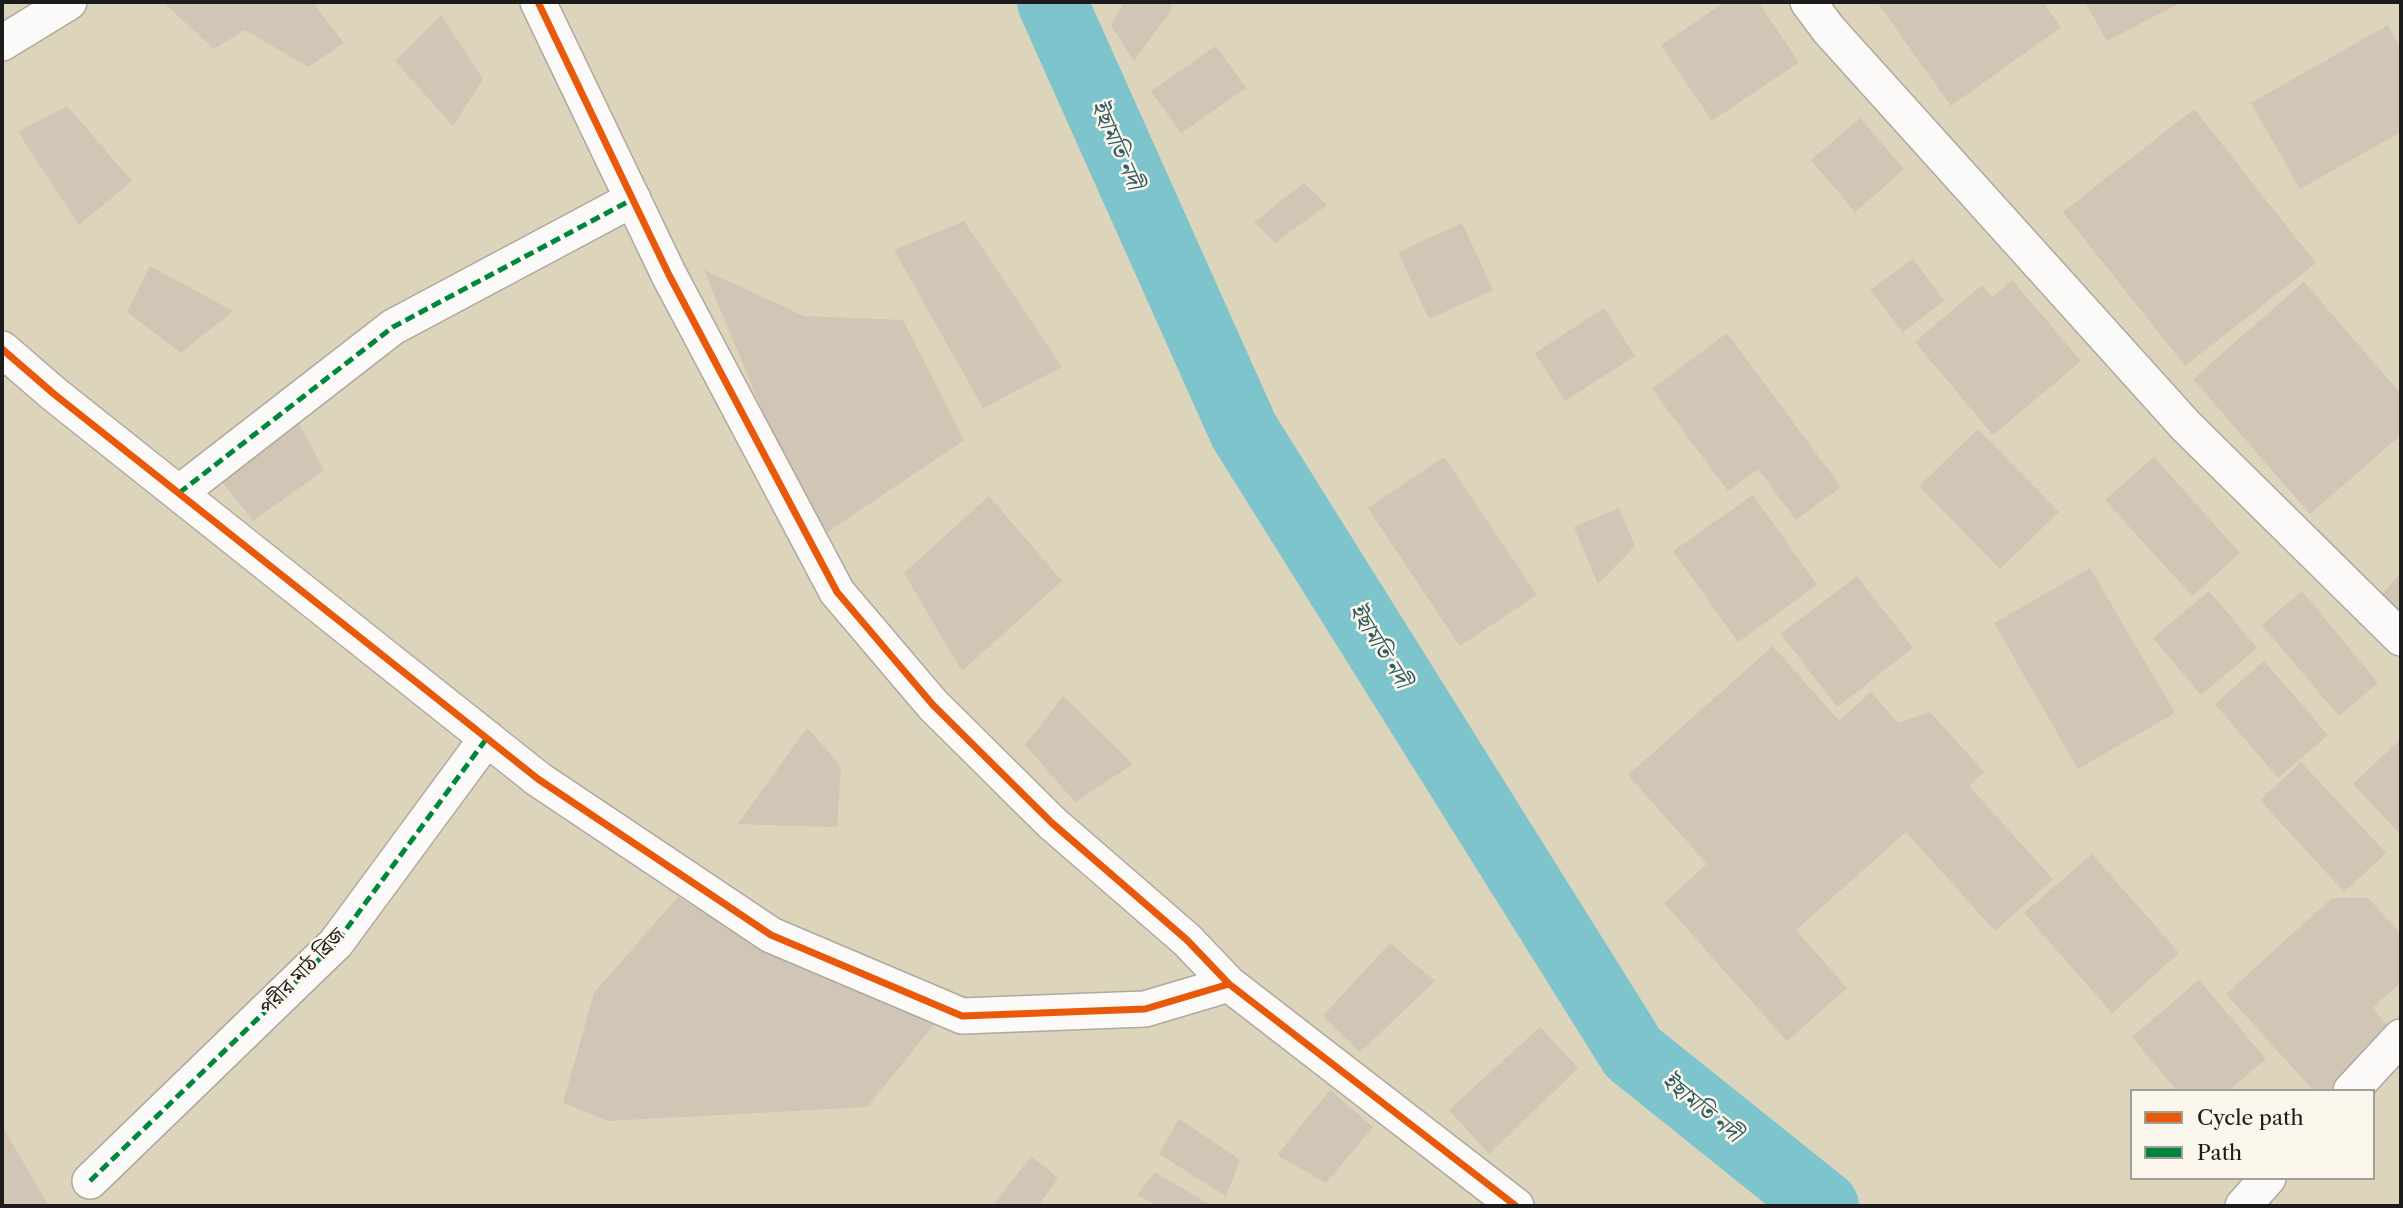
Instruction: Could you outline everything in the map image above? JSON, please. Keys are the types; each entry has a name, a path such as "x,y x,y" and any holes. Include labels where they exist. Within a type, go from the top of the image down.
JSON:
{"street":[{"path":"2,43 69,2"},
{"path":"538,2 675,287 837,592 933,705 1052,823 1187,940 1229,984 1516,1206"},
{"path":"1808,2 1829,30 2186,426 2401,638"},
{"path":"179,493 393,327 633,199"},
{"path":"2,349 54,394 538,779 771,935 962,1016 1145,1009 1229,984"},
{"name":"পরীর মাঠ ব্রিজ","path":"90,1181 336,943 487,738"},
{"path":"2353,1089 2401,1037"},
{"path":"2242,1206 2266,1180"}],"shaded area":[{"path":"2,2 2401,2 2401,1206 2,1206"}],"building":[{"path":"163,2 312,2 344,43 308,67 245,30 214,49"},
{"path":"1124,2 1169,2 1172,9 1134,61 1111,25"},
{"path":"1725,2 1758,2 1799,62 1712,121 1661,45"},
{"path":"1877,2 2043,2 2061,27 1951,106"},
{"path":"2085,2 2182,2 2107,41"},
{"path":"441,15 483,79 453,126 395,61"},
{"path":"2388,25 2401,49 2401,132 2300,189 2251,103"},
{"path":"1216,46 1246,88 1181,133 1151,91"},
{"path":"67,106 132,181 79,225 18,132"},
{"path":"2194,109 2316,263 2185,366 2063,212"},
{"path":"1860,118 1904,169 1855,212 1811,160"},
{"path":"1304,183 1327,205 1275,243 1254,222"},
{"path":"964,221 1062,367 983,408 894,250"},
{"path":"1462,223 1493,290 1429,319 1398,252"},
{"path":"1913,259 1944,301 1903,332 1870,290"},
{"path":"150,266 233,311 181,353 127,312"},
{"path":"704,270 804,316 903,320 964,440 816,540"},
{"path":"2012,280 2081,361 1993,435 1915,342 1982,285 1992,298"},
{"path":"2304,282 2401,394 2401,435 2310,514 2193,379"},
{"path":"1604,308 1635,356 1565,401 1535,353"},
{"path":"1727,333 1841,487 1796,520 1758,469 1728,491 1652,389"},
{"path":"299,423 324,470 253,521 219,478"},
{"path":"1978,429 2059,512 2000,569 1919,486"},
{"path":"1444,457 1537,595 1460,646 1368,508"},
{"path":"2154,457 2240,553 2192,596 2105,500"},
{"path":"1753,495 1817,585 1738,642 1673,551"},
{"path":"989,496 1062,581 962,671 904,573"},
{"path":"1619,508 1635,546 1598,584 1574,527"},
{"path":"2090,568 2175,713 2078,769 1994,623"},
{"path":"2401,572 2401,612 2382,594"},
{"path":"1857,576 1913,648 1837,707 1781,634"},
{"path":"2209,591 2257,648 2201,695 2153,638"},
{"path":"2302,591 2378,683 2339,716 2262,625"},
{"path":"1773,646 1839,721 1871,692 1898,723 1930,712 1984,772 1969,786 2053,879 1995,931 1906,832 1796,930 1847,988 1787,1041 1664,903 1707,864 1628,775"},
{"path":"2264,661 2328,735 2278,778 2215,704"},
{"path":"1063,696 1133,764 1075,802 1025,745"},
{"path":"807,728 841,766 837,827 738,824"},
{"path":"2401,739 2401,835 2353,784"},
{"path":"2301,762 2386,853 2344,892 2260,800"},
{"path":"2092,854 2179,953 2112,1013 2024,913"},
{"path":"678,897 790,962 940,1017 867,1107 608,1121 563,1103 594,993"},
{"path":"2332,898 2368,898 2401,934 2401,982 2372,1008 2395,1033 2332,1089 2312,1089 2226,994"},
{"path":"1390,943 1435,981 1360,1052 1323,1016"},
{"path":"2199,980 2266,1059 2230,1089 2175,1089 2132,1037"},
{"path":"1540,1027 1578,1068 1489,1154 1449,1110"},
{"path":"1330,1090 1373,1127 1326,1183 1277,1155"},
{"path":"1179,1119 1240,1160 1226,1196 1159,1154"},
{"path":"2,1126 49,1206 2,1206"},
{"path":"1031,1156 1058,1178 1038,1206 993,1206"},
{"path":"1155,1172 1212,1206 1158,1206 1137,1195"}],"waterway":[{"name":"ইছামতি নদী","path":"1052,2 1244,431 1633,1053 1824,1206"}],"marked path":[{"path":"179,493 393,327 633,199"},
{"path":"90,1181 336,943 487,738"}],"cycle path":[{"path":"538,2 669,275 837,592 933,705 1052,823 1187,940 1229,984 1516,1206"},
{"path":"2,349 54,394 538,779 771,935 962,1016 1145,1009 1229,984"}]}
